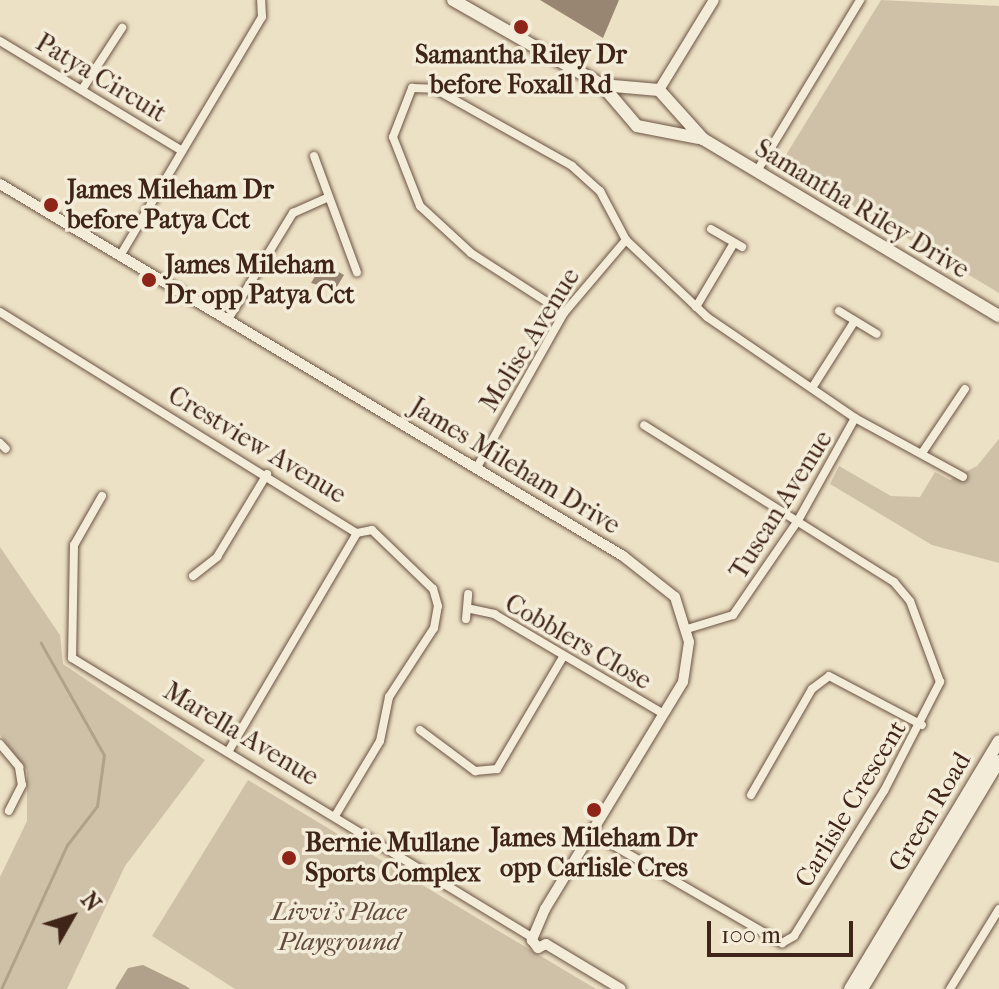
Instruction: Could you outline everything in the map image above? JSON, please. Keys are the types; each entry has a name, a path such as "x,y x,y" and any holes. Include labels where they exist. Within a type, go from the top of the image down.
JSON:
{"main road":[{"name":"Samantha Riley Drive","path":"453,0 602,85 629,115 651,130 703,139"},
{"name":"Samantha Riley Drive","path":"602,85 659,90 703,139 999,316"},
{"path":"629,115 629,101 641,89"},
{"path":"651,130 666,121 670,104"},
{"name":"Green Road","path":"850,989 999,741"},
{"name":"Green Road","path":"862,989 999,761"}],"street":[{"name":"Patya Circuit","path":"120,256 262,17 261,0"},
{"path":"659,90 714,0"},
{"path":"757,171 860,0"},
{"path":"83,88 122,28"},
{"name":"Patya Circuit","path":"0,41 83,88 181,150"},
{"name":"Tuscan Avenue","path":"564,313 471,253 420,206 393,137 412,88 435,89 572,166 600,191 626,240 696,307 855,418 797,522 733,615 687,629"},
{"path":"314,156 357,272"},
{"name":"James Mileham Drive","path":"0,184 657,578 675,597 687,629 686,673 545,909 536,936"},
{"path":"227,321 293,213 329,197"},
{"path":"696,307 738,245 711,229"},
{"name":"Molise Avenue","path":"476,469 564,313 626,240"},
{"path":"839,311 877,334"},
{"name":"Crestview Avenue","path":"0,312 267,474 357,533 228,752"},
{"path":"812,388 854,322"},
{"path":"922,453 965,389"},
{"path":"855,418 963,477"},
{"name":"Carlisle Crescent","path":"592,833 782,943 794,936 922,725 940,682 910,601 894,582 644,425"},
{"path":"193,576 217,557 267,474"},
{"name":"Marella Avenue","path":"102,496 74,545 72,658 536,936"},
{"path":"335,816 380,741 389,697 434,628 438,606 433,589 372,530 357,533"},
{"name":"Cobblers Close","path":"466,619 471,609 468,594"},
{"name":"Cobblers Close","path":"471,609 494,614 664,714"},
{"path":"420,730 475,771 497,769 563,657"},
{"path":"751,795 812,689 829,676 922,725"},
{"path":"0,744 19,767 22,785 9,811"},
{"path":"950,989 995,924 999,909"},
{"path":"536,936 621,989"}],"green space":[{"path":"881,0 999,6 999,293 781,163"},
{"path":"999,439 999,563 932,545 830,484 839,466 891,496 920,497 935,472 950,480 977,466"},
{"path":"0,547 60,635 63,664 205,760 125,866 67,989 0,989 0,877 27,821 27,770 0,735"},
{"name":"Bernie Mullane Sports Complex","path":"248,780 596,989 235,989 152,936"}],"shaded area":[{"path":"143,965 190,989 115,989 128,968"}],"building":[{"path":"540,0 619,0 603,38"},
{"path":"323,263 344,275 335,290 311,283"}],"waterway":[{"path":"1,989 67,845 97,806 104,755 41,643"}],"place":[{"name":"Samantha Riley Dr before Foxall Rd","path":"521,27"},
{"name":"James Mileham Dr before Patya Cct","path":"51,205"},
{"name":"James Mileham Dr opp Patya Cct","path":"149,280"},
{"name":"James Mileham Dr opp Carlisle Cres","path":"594,810"},
{"name":"Bernie Mullane Sports Complex","path":"289,858"}],"park label":[{"name":"Livvi's Place Playground","path":"339,927"}]}
